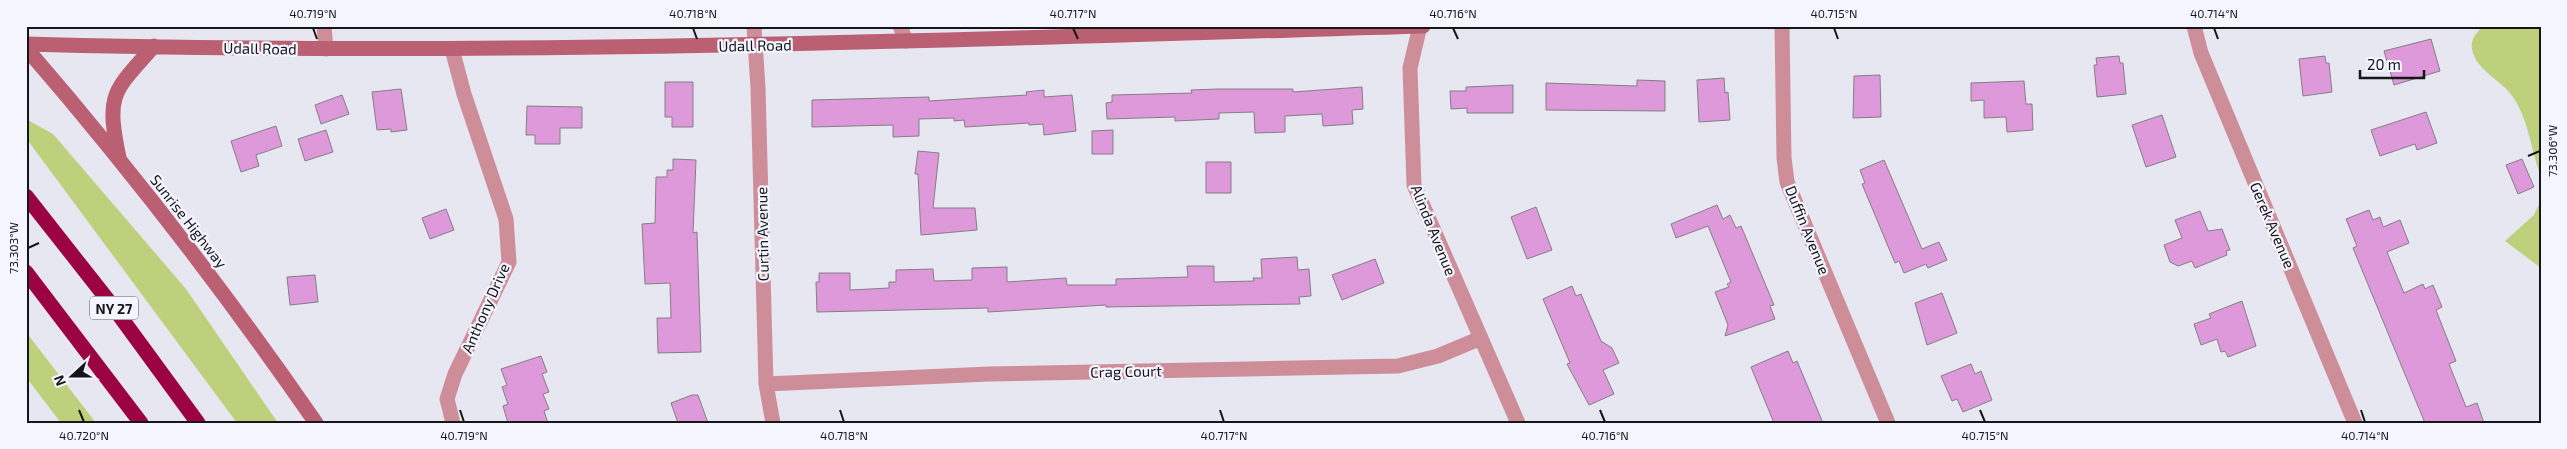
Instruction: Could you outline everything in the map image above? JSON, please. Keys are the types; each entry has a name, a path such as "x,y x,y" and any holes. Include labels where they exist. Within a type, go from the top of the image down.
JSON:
{"highway":[{"name":"NY 27","path":"26,196 111,304 198,423"},
{"name":"NY 27","path":"26,272 140,423"}],"main road":[{"name":"Udall Road","path":"26,46 452,49 756,45 906,42 1096,31 1421,26"},
{"name":"Sunrise Highway","path":"26,46 120,162 243,321 316,423"},
{"path":"120,162 111,119 113,99 126,78 154,46"}],"street":[{"path":"324,26 326,49"},
{"name":"Curtin Avenue","path":"754,26 766,384 772,423"},
{"path":"900,26 906,42"},
{"name":"Alinda Avenue","path":"1421,26 1410,68 1414,185 1518,423"},
{"name":"Duffin Avenue","path":"1782,26 1784,158 1788,182 1888,423"},
{"name":"Gerek Avenue","path":"2194,26 2200,53 2356,423"},
{"name":"Anthony Drive","path":"452,49 464,94 506,219 508,262 455,374 447,399 453,423"},
{"name":"Crag Court","path":"766,384 989,374 1398,366 1438,356 1481,338"}],"green space":[{"path":"2483,26 2541,26 2541,177 2523,116 2518,106 2508,91 2484,70 2475,57 2472,42 2474,36"},
{"path":"26,119 53,134 186,289 278,423 237,423 26,138"},
{"path":"2541,200 2541,268 2505,241 2534,215"},
{"path":"26,332 96,423 61,423 26,377"}],"building":[{"path":"2431,39 2440,71 2394,85 2384,51"},
{"path":"2119,56 2120,63 2123,63 2126,94 2097,97 2094,65 2097,65 2096,58"},
{"path":"2325,56 2326,63 2329,63 2332,92 2303,96 2299,59"},
{"path":"1880,75 1881,117 1853,118 1854,76"},
{"path":"1724,78 1725,93 1728,92 1730,120 1699,122 1697,80"},
{"path":"1637,80 1665,81 1665,111 1546,110 1546,83 1637,86"},
{"path":"2024,81 2026,104 2032,104 2033,130 2007,132 2006,117 1984,118 1984,100 1971,101 1971,83"},
{"path":"665,82 693,82 693,127 672,127 672,117 665,117"},
{"path":"1513,85 1513,113 1467,113 1467,108 1451,109 1450,91 1466,91 1466,87"},
{"path":"1362,87 1363,109 1352,110 1353,124 1323,126 1322,114 1285,116 1285,132 1255,133 1254,112 1219,113 1219,119 1175,121 1175,117 1107,119 1106,103 1112,102 1112,95 1192,93 1191,90 1218,89 1293,89 1293,92"},
{"path":"401,89 407,130 391,132 391,129 377,130 372,92"},
{"path":"1044,90 1044,97 1072,95 1076,131 1044,135 1043,124 1029,125 1029,123 965,127 964,120 954,121 954,118 919,119 919,136 893,137 893,125 812,127 812,100 929,97 929,101 1027,95 1026,92"},
{"path":"342,95 349,114 321,124 315,105"},
{"path":"527,106 582,107 582,128 560,128 560,144 535,144 535,135 526,135"},
{"path":"2426,112 2437,143 2417,150 2415,144 2380,156 2371,130"},
{"path":"2162,115 2176,157 2146,167 2132,125"},
{"path":"276,126 282,146 256,155 259,166 241,172 231,141"},
{"path":"326,130 333,152 305,161 298,139"},
{"path":"1113,130 1113,154 1092,154 1092,131"},
{"path":"918,151 939,153 933,208 975,208 977,230 921,235 918,174 915,174"},
{"path":"673,159 696,160 693,233 697,232 701,352 658,353 657,318 671,318 670,283 645,284 642,224 655,223 656,177 667,177 667,170 673,170"},
{"path":"2522,159 2534,187 2518,194 2506,165"},
{"path":"1884,160 1922,249 1939,242 1947,260 1928,268 1926,264 1904,273 1899,261 1895,263 1862,184 1865,183 1860,170"},
{"path":"1206,162 1231,162 1231,193 1206,193"},
{"path":"1717,205 1723,219 1730,215 1736,228 1741,226 1774,305 1770,306 1775,319 1725,336 1728,325 1715,292 1729,287 1727,284 1731,282 1708,226 1676,238 1671,224"},
{"path":"1536,207 1552,250 1527,259 1511,217"},
{"path":"446,209 454,230 430,239 422,218"},
{"path":"2369,210 2373,220 2380,217 2383,227 2400,220 2409,243 2387,252 2404,293 2423,284 2425,289 2433,285 2442,307 2436,310 2456,361 2449,364 2466,407 2477,403 2484,423 2425,423 2353,248 2357,246 2346,219"},
{"path":"2200,211 2208,231 2222,229 2230,250 2226,251 2227,255 2195,268 2192,261 2178,266 2170,262 2164,245 2182,238 2175,220"},
{"path":"1297,257 1298,270 1309,269 1311,296 1299,297 1300,304 1106,307 1106,305 988,312 988,308 817,312 816,282 819,282 819,273 850,273 850,290 889,288 889,282 896,282 896,270 933,269 934,281 972,280 972,268 1007,267 1007,282 1066,278 1067,285 1116,285 1116,279 1188,277 1187,266 1214,266 1214,282 1254,281 1253,278 1262,278 1261,259"},
{"path":"1375,259 1384,283 1342,300 1332,275"},
{"path":"315,275 318,302 290,305 287,277"},
{"path":"1572,286 1576,296 1581,294 1601,341 1612,348 1619,363 1603,370 1614,394 1589,405 1567,364 1570,363 1543,299"},
{"path":"1942,293 1957,333 1927,345 1915,303"},
{"path":"2242,301 2256,346 2228,357 2225,351 2221,352 2217,339 2201,345 2194,324 2211,318 2209,314"},
{"path":"1788,351 1793,363 1797,361 1823,423 1774,423 1751,367"},
{"path":"541,356 547,372 542,374 549,392 543,394 549,409 544,411 548,423 508,423 503,406 508,404 502,387 507,385 501,369"},
{"path":"1971,364 1975,374 1981,371 1992,400 1963,412 1957,399 1952,401 1941,376"},
{"path":"692,395 698,395 708,423 678,423 671,403"}]}
